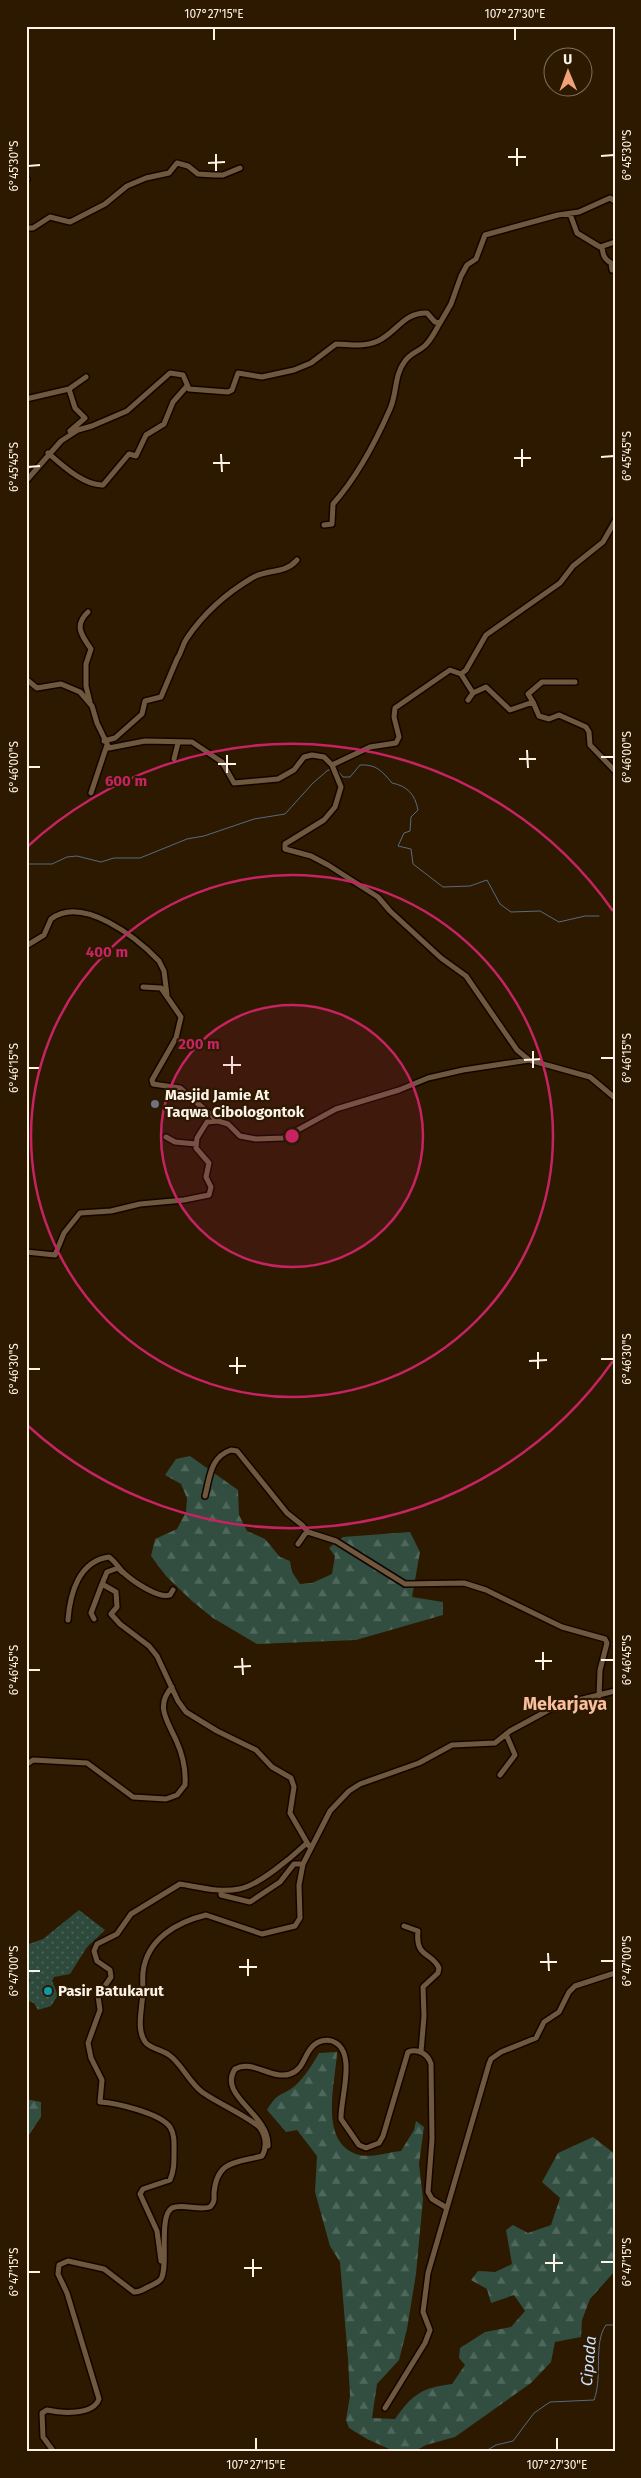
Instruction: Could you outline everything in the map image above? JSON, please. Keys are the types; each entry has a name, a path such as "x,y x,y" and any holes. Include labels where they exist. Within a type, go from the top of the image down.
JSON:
{"street":[{"path":"26,228 33,228 50,217 70,222 105,204 127,186 146,178 169,173 177,163 188,166 198,174 214,176 240,168"},
{"path":"324,525 332,524 333,504 345,490 380,433 391,408 394,386 404,362 412,352 424,347 440,323 452,304 458,281 467,265 476,259 485,236 558,215 570,214 594,207 610,198 615,201"},
{"path":"570,214 577,233 602,247"},
{"path":"602,247 615,242"},
{"path":"602,247 602,254 611,263 612,270"},
{"path":"26,481 48,453 65,438 78,430 126,411 170,373 182,374 189,389 230,391 238,373 262,377 294,370 311,363 336,344 352,346 380,340 402,321 417,312 427,313 435,322 440,323"},
{"path":"26,399 69,389 86,377"},
{"path":"48,453 66,468 93,485 103,485 129,454 136,456 146,435 164,424 173,402 186,386"},
{"path":"65,438 85,419 76,408 69,389"},
{"path":"460,674 466,670 486,635 558,584 573,566 603,542 615,521"},
{"path":"90,793 106,743 115,738 142,714 144,701 161,697 177,659 182,654 184,643 219,599 258,575 288,569 297,560"},
{"path":"88,612 81,618 79,625 83,638 91,648 87,658 86,686 106,743 110,748 145,741 192,742 201,746 222,762 234,783 278,779 297,768 304,757 312,755 325,757 335,771 341,790 333,811 324,820 285,844 284,849 311,856 378,897 390,911 441,958 466,976 518,1050 529,1060"},
{"path":"335,771 366,748 396,743 399,737 394,718 395,708 450,670 460,674 472,693"},
{"path":"27,681 37,688 55,684 69,687 80,692 92,705"},
{"path":"575,682 542,682 528,694 539,716 549,719 559,715 586,727 590,732 590,745 615,771"},
{"path":"468,700 472,693 486,686 511,710 533,702"},
{"path":"174,758 178,743"},
{"path":"26,946 44,935 51,919 66,912 78,912 105,919 159,961 164,975 167,998"},
{"path":"143,987 161,988 181,1017 176,1038 152,1080 153,1084 180,1088 218,1121 230,1125 240,1136 256,1139 283,1138 336,1109 428,1078 463,1070 529,1060 590,1077 615,1098"},
{"path":"26,1252 55,1255 64,1233 80,1213 112,1211 140,1204 184,1200 209,1195 212,1188 206,1177 208,1163 197,1152 196,1144 205,1124 218,1121"},
{"path":"166,1137 176,1142 196,1144"},
{"path":"205,1496 213,1464 217,1458 231,1450 237,1451 286,1513 308,1532 336,1541 405,1584 464,1583 486,1590 562,1627 605,1639 607,1642 600,1670 599,1696"},
{"path":"298,1544 308,1532"},
{"path":"68,1620 70,1597 78,1577 96,1559 109,1557 116,1562 122,1572"},
{"path":"94,1619 91,1613 96,1595 107,1572 118,1568 155,1594 164,1597 170,1595 173,1590"},
{"path":"102,1584 116,1592 116,1606 111,1614 120,1624 149,1646 160,1661 178,1701 186,1712 217,1731 256,1750 269,1764 291,1778 294,1787 290,1813 309,1846"},
{"path":"26,1765 33,1760 84,1762 132,1797 153,1800 177,1796 185,1785 184,1770 176,1740 163,1710 165,1697 172,1687"},
{"path":"264,2152 265,2140 257,2125 203,2092 194,2085 171,2056 146,2042 140,2025 143,1972 150,1950 160,1937 171,1929 199,1917 211,1915 262,1934 296,1926 300,1918 299,1885 309,1846 333,1807 345,1794 360,1784 419,1763 450,1746 492,1744 558,1705 615,1691"},
{"path":"500,1775 515,1755 506,1734"},
{"path":"54,2452 43,2437 42,2413 46,2410 62,2414 75,2412 92,2406 99,2400 67,2293 58,2274 59,2265 68,2261 104,2269 134,2292 159,2282 163,2272 157,2231 140,2194 143,2189 170,2180 174,2168 174,2135 169,2125 151,2115 121,2104 100,2102 102,2080 91,2058 88,2043 100,2010 98,1996 111,1977 110,1970 97,1961 94,1951 97,1944 117,1934 131,1914 180,1884 221,1891 240,1889 282,1866 309,1846"},
{"path":"221,1891 222,1895 227,1898 250,1902 280,1882 294,1864 303,1864"},
{"path":"404,1926 418,1931 416,1938 419,1946 439,1968 438,1973 423,1987 424,2016 420,2052"},
{"path":"385,2408 425,2343 430,2330 423,2315 426,2284 438,2233 458,2176 475,2107 491,2060 501,2052 536,2038 544,2022 559,2012 575,1986 615,1973"},
{"path":"162,2266 167,2217 170,2209 210,2207 214,2202 217,2176 220,2170 230,2164 262,2156 268,2148 267,2132 264,2125 234,2093 232,2075 235,2069 246,2066 274,2075 288,2075 299,2068 314,2044 325,2041 334,2042 343,2049 346,2086 341,2119 359,2145 366,2148 379,2143 383,2136 408,2052 413,2050 428,2057 431,2064 432,2139 428,2194 432,2199 448,2208"}],"green space":[{"path":"190,1456 238,1490 239,1515 247,1531 265,1539 280,1557 290,1561 292,1572 300,1584 312,1583 332,1574 335,1556 329,1548 343,1537 410,1532 420,1552 412,1597 443,1602 443,1615 356,1640 257,1644 213,1618 166,1576 151,1556 155,1539 177,1529 186,1512 187,1498 181,1484 165,1475 176,1459"},
{"path":"79,1910 105,1930 87,1947 70,1974 54,1977 52,1981 58,1995 51,2006 38,2010 34,2003 26,2000 26,1986 30,1981 26,1969 26,1945 43,1939"},
{"path":"337,2052 332,2095 333,2125 338,2138 346,2148 364,2156 401,2151 414,2130 416,2121 424,2127 419,2164 423,2199 416,2274 407,2329 399,2360 377,2384 372,2418 395,2419 413,2398 425,2390 452,2384 465,2365 459,2358 460,2348 485,2332 511,2327 525,2311 514,2295 491,2303 487,2289 471,2280 478,2271 495,2272 512,2264 506,2230 513,2225 528,2233 551,2225 560,2198 542,2182 558,2153 593,2137 615,2154 615,2271 590,2299 582,2320 581,2337 555,2342 551,2362 531,2383 455,2437 426,2445 413,2452 396,2452 367,2439 349,2428 346,2420 350,2396 348,2359 340,2262 330,2246 315,2192 317,2156 297,2130 286,2132 267,2110 278,2096 291,2089 300,2081 319,2053"},
{"path":"26,2099 41,2102 41,2117 26,2139"}],"waterway":[{"path":"337,770 343,777 350,777 360,765 375,767 392,783 402,786 410,792 415,799 418,810 411,817 410,831 404,833 398,846 411,849 413,864 443,887 470,886 487,880 500,904 511,912 540,911 559,922 585,916 599,916"},
{"path":"26,864 52,864 67,857 77,856 101,862 114,858 140,858 187,839 204,836 254,819 285,814 313,783 328,770 333,770"},
{"name":"Cipada","path":"484,2452 496,2445 513,2441 534,2413 550,2402 594,2400 597,2391 602,2332 606,2325 615,2325"}],"place":[{"name":"Masjid Jamie At Taqwa Cibologontok","path":"155,1104"},
{"name":"Pasir Batukarut","path":"48,1991"}],"district":[{"name":"Mekarjaya","path":"565,1704"}]}
